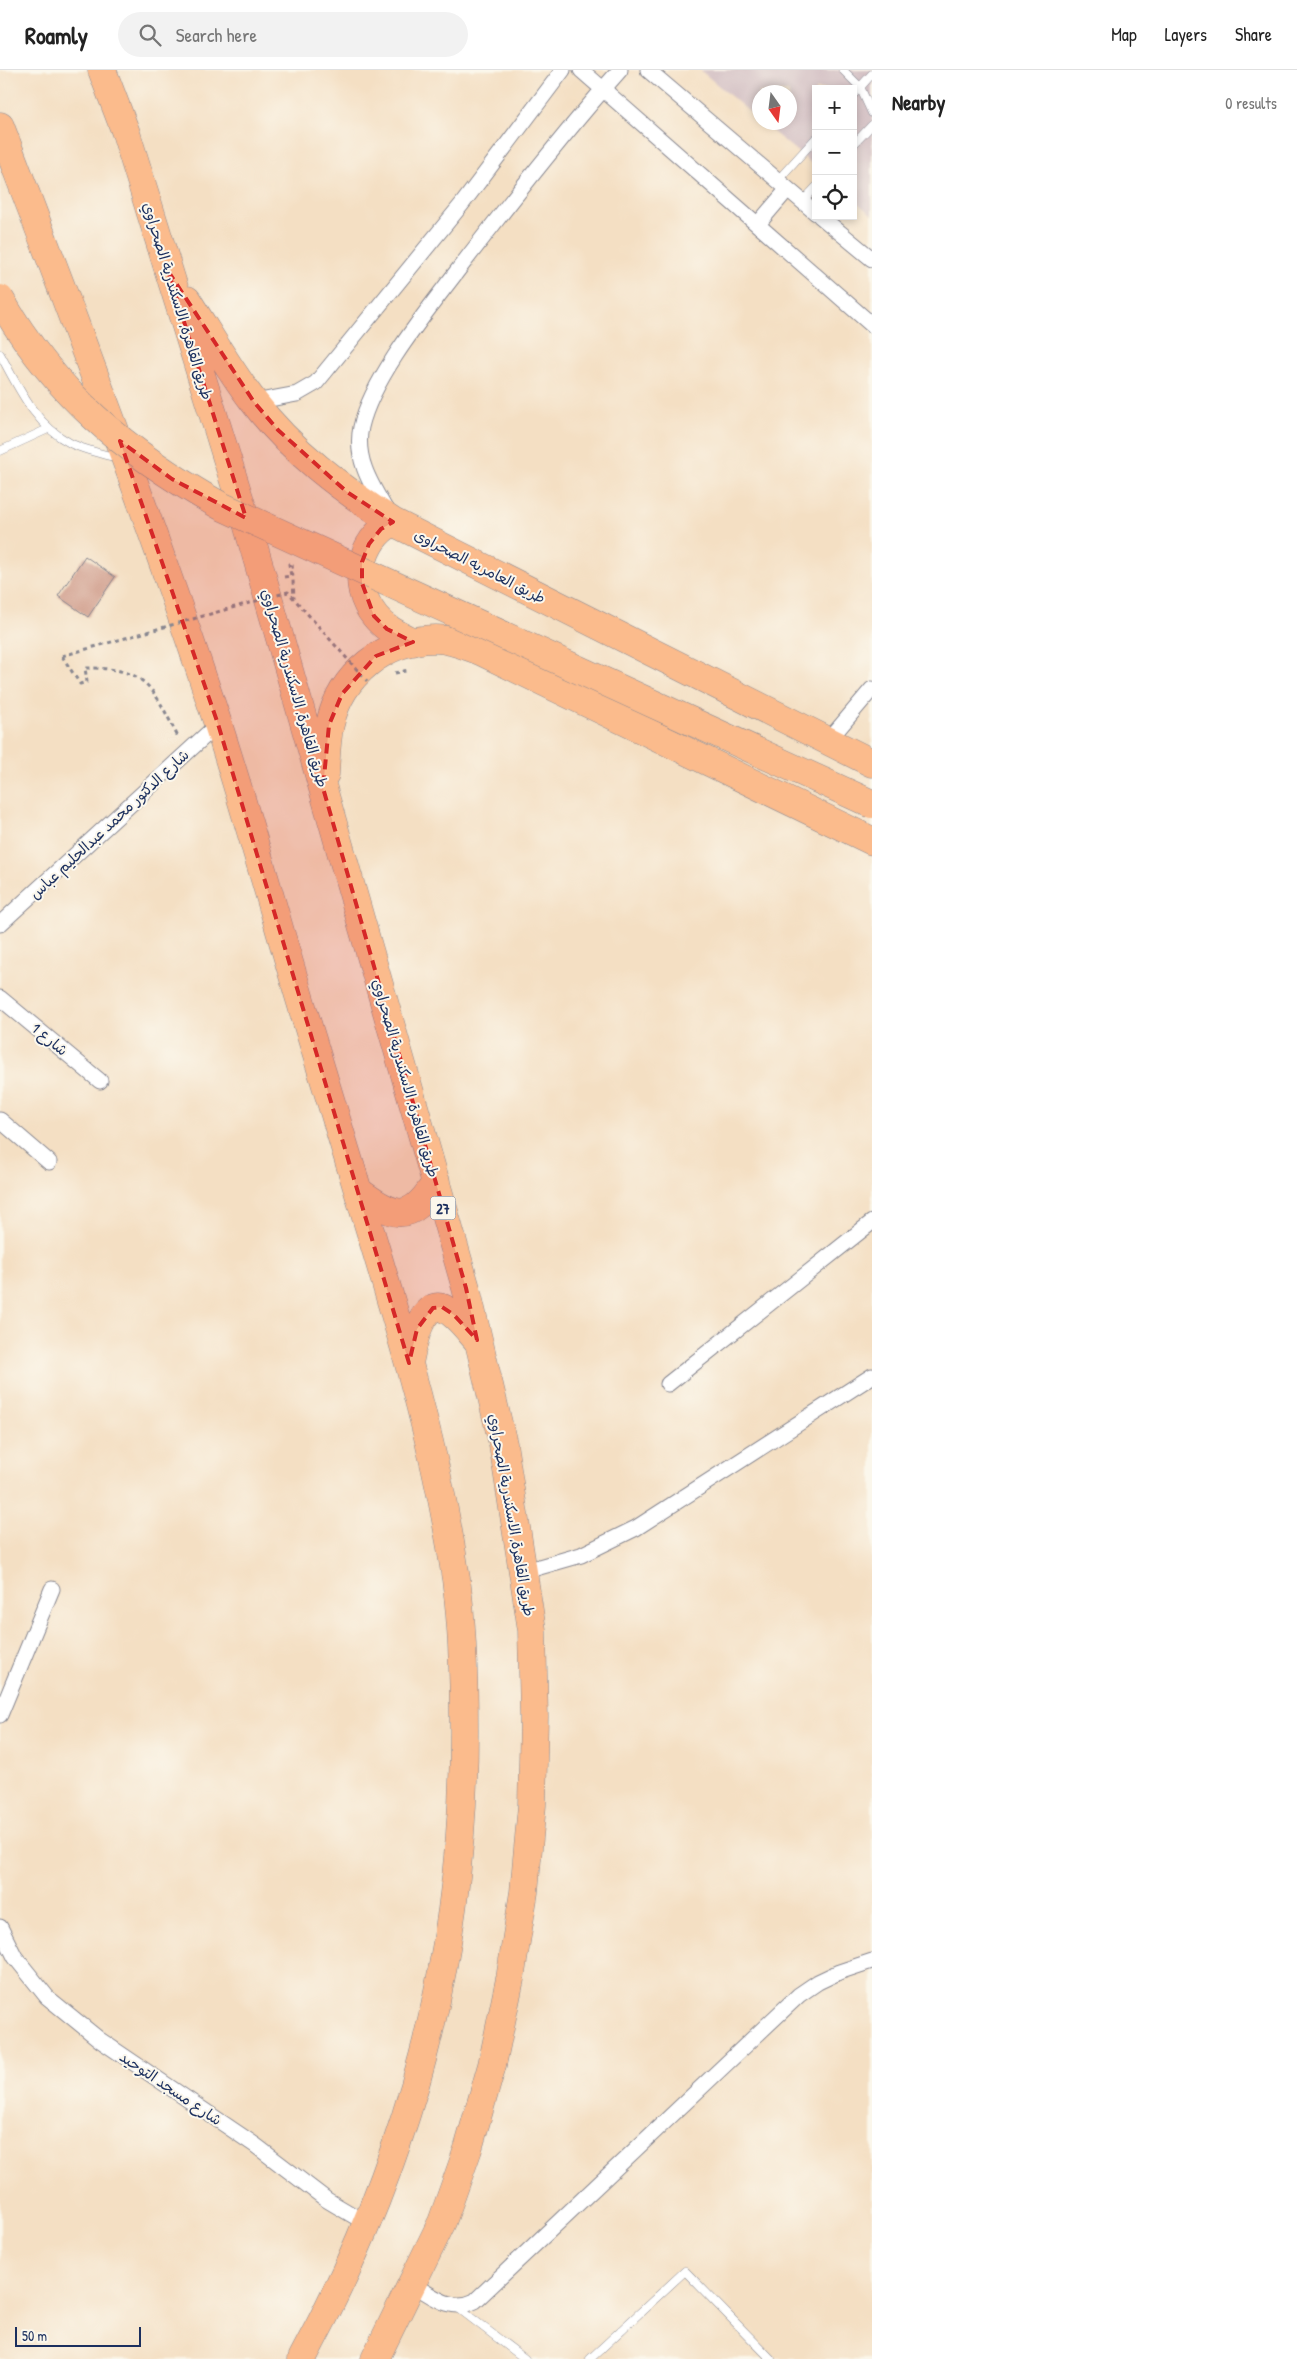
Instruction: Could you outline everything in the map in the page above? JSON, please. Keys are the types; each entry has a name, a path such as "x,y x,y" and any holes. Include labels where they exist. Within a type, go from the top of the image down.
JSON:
{"highway":[{"name":"طريق القاهرة, الاسكندرية الصحراوي","path":"102,70 126,133 246,520 466,1288 503,1444 532,1630 534,1718 532,1805 524,1892 510,1979 492,2065 468,2150 442,2222 378,2358"},
{"name":"27","path":"0,126 128,462 218,724 410,1363 439,1487 457,1583 464,1681 464,1780 456,1878 440,1986 414,2092 380,2195 336,2295 302,2359"},
{"name":"طريق العامريه الصحراوى","path":"168,271 254,402 293,445 347,492 393,522 872,763"},
{"path":"0,299 14,324 47,369 85,410 127,447 172,479 221,506 872,804"},
{"path":"393,522 381,529 369,544 362,562 362,584 366,601 374,616 387,629 413,642"},
{"path":"323,788 329,725 342,694 356,674 376,656 395,647 435,639 451,640 480,651 872,841"},
{"name":"27","path":"358,1191 383,1209 397,1212 412,1209 424,1201 436,1182"},
{"name":"27","path":"410,1363 416,1329 425,1315 433,1308 442,1308 454,1315 477,1340"}],"street":[{"path":"254,402 297,394 316,382 462,204 563,70"},
{"path":"581,70 872,325"},
{"path":"393,522 366,475 360,452 361,429 368,406 381,380 428,309 519,190 620,70"},
{"path":"648,70 782,186 812,209"},
{"path":"758,224 782,186"},
{"path":"825,220 872,259"},
{"path":"828,741 872,689"},
{"name":"شارع الدكتور محمد عبدالحليم عباس","path":"0,924 218,724"},
{"name":"شارع 1","path":"0,998 100,1081"},
{"path":"0,1120 48,1162"},
{"path":"668,1384 872,1222"},
{"path":"522,1572 581,1555 636,1528 872,1376"},
{"path":"0,1715 52,1589"},
{"name":"شارع مسجد التوحيد","path":"0,1927 15,1957 47,1997 100,2040 255,2145 327,2200 354,2216 369,2220"},
{"path":"412,2284 448,2305 457,2307 467,2306 482,2295 799,1995 825,1979 872,1961"}],"lane":[{"path":"843,70 860,87 872,113"},
{"path":"857,90 872,74"},
{"path":"857,142 872,125"},
{"path":"782,186 812,144"},
{"path":"802,202 812,191"},
{"path":"0,354 31,409 48,429 71,443 128,462"},
{"path":"0,451 48,429"},
{"path":"590,2359 685,2271 771,2359"},
{"path":"457,2307 525,2359"}],"path":[{"path":"290,576 289,564 292,563 294,598"},
{"path":"186,753 159,699 147,683 130,672 112,667 85,668 87,682 80,684 62,656 288,592 367,681"}],"highlighted area":[{"path":"168,271 254,402 278,430 347,492 393,522 381,529 369,544 362,562 362,583 374,616 387,629 413,642 376,656 342,694 329,725 323,788 466,1288 477,1340 454,1315 442,1307 433,1308 417,1329 409,1363 218,724 120,441 172,479 246,518"}],"shaded area":[{"path":"700,70 872,70 872,215 857,202 857,85 812,85 812,164 771,130 797,130 797,85 752,85 752,114"}],"building":[{"path":"85,556 115,577 88,617 58,596"}]}
